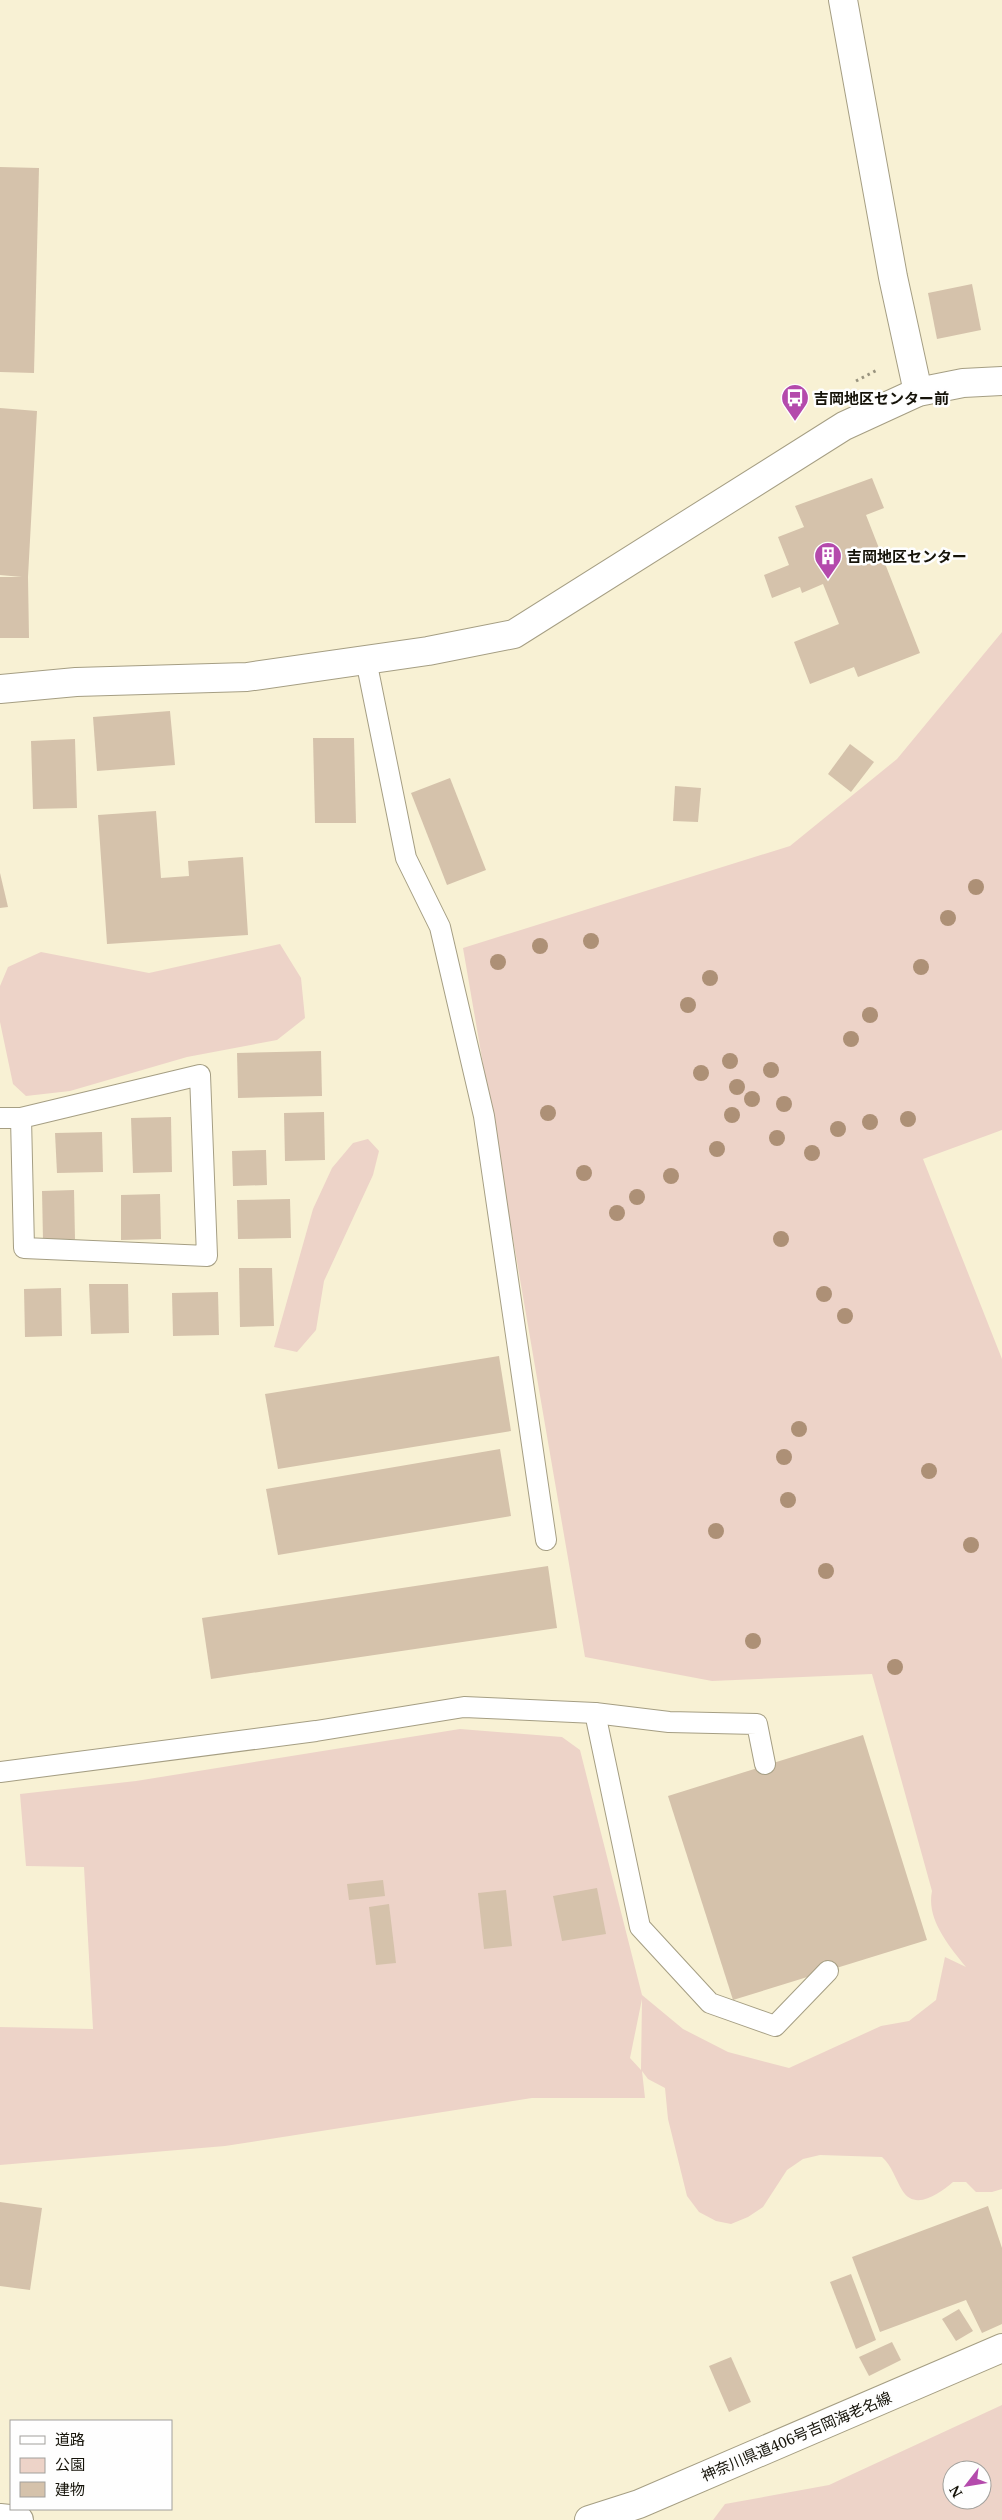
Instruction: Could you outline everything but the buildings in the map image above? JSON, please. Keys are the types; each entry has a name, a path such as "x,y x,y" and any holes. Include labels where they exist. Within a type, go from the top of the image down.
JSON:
{"street":[{"path":"843,0 893,277 918,392"},
{"path":"0,689 76,682 247,677 428,651 514,634 844,426 918,392 963,383 1002,381"},
{"name":"神奈川県道406号吉岡海老名線","path":"589,2520 639,2504 1002,2348"},
{"path":"0,2518 19,2520"}],"lane":[{"path":"366,660 406,858 440,927 484,1116 546,1540"},
{"path":"0,1118 21,1118 200,1075 207,1256 24,1248 21,1118"},
{"path":"0,1772 316,1731 464,1707 595,1713 669,1722 756,1724 765,1764"},
{"path":"595,1713 640,1927 710,2003 775,2026 828,1971"}],"path":[{"path":"851,384 874,370 911,360"}],"green space":[{"path":"1002,632 1002,1130 923,1159 1002,1359 1002,2189 992,2192 976,2192 966,2182 953,2182 935,2195 914,2200 902,2190 891,2168 882,2157 820,2155 803,2159 787,2170 763,2207 748,2217 731,2224 716,2221 699,2212 687,2196 668,2119 665,2088 648,2079 642,2071 645,2098 532,2098 225,2146 0,2165 0,2027 93,2029 84,1867 26,1866 20,1794 136,1781 460,1729 562,1737 580,1750 642,1995 683,2029 728,2052 789,2068 881,2026 909,2021 936,2000 945,1957 966,1967 940,1932 932,1912 932,1891 872,1674 712,1681 585,1657 463,948 790,846 897,759","holes":["642,1999 641,2070 630,2058"]},
{"path":"280,944 301,978 305,1018 277,1040 187,1057 70,1091 26,1096 13,1084 0,1022 0,986 8,967 41,952 149,973"},
{"path":"368,1139 379,1151 373,1175 324,1281 316,1330 297,1352 274,1347 313,1209 332,1168 353,1143"},
{"path":"1002,2405 1002,2520 713,2520 725,2504 829,2485"}],"place":[{"name":"吉岡地区センター前","path":"795,422"},
{"name":"吉岡地区センター","path":"828,580"}]}
